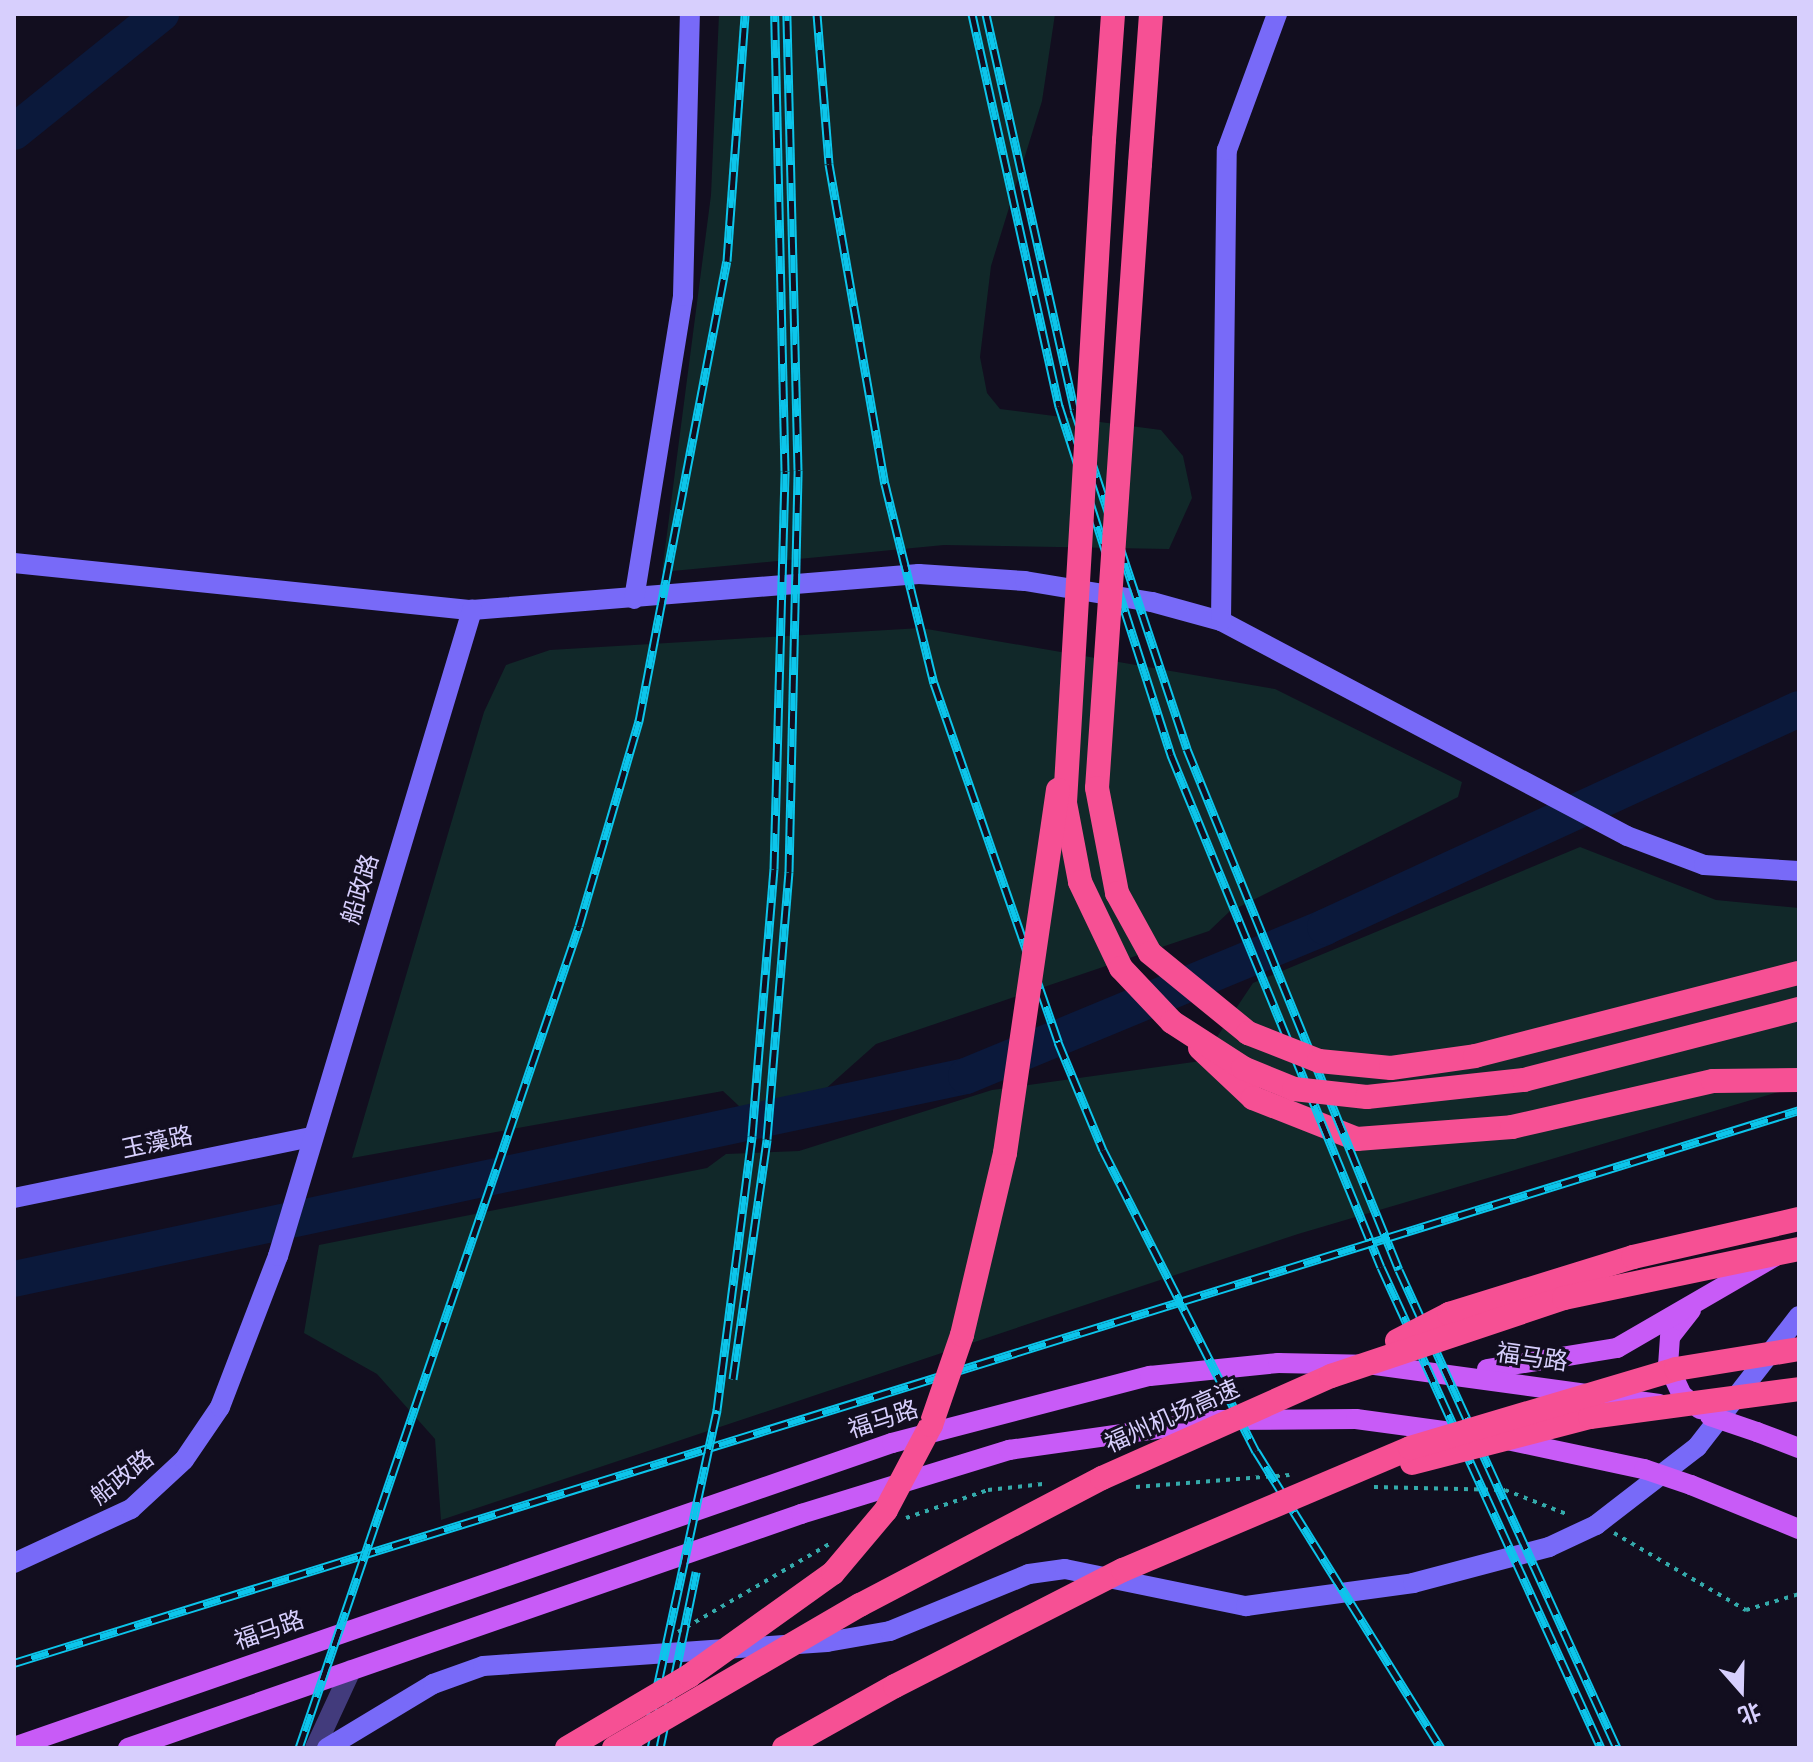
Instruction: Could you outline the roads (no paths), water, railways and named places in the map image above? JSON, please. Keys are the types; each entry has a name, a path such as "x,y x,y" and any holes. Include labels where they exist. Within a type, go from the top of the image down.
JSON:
{"highway":[{"path":"1113,14 1065,803 1080,882 1121,968 1172,1022 1253,1098 1357,1139 1512,1127 1713,1081 1799,1080"},
{"path":"1151,14 1097,788 1117,893 1150,953 1248,1033 1319,1061 1391,1068 1475,1056 1799,973"},
{"path":"1144,104 1166,14"},
{"path":"567,1748 689,1676 833,1573 886,1510 931,1425 962,1335 1005,1153 1068,740"},
{"path":"1172,1022 1243,1068 1294,1089 1367,1097 1524,1080 1799,1009"},
{"path":"1331,1376 1449,1314 1633,1257 1799,1219"},
{"name":"福州机场高速","path":"614,1748 860,1605 1102,1478 1331,1376 1564,1298 1794,1247"},
{"path":"784,1748 1123,1570 1295,1485 1537,1405 1676,1369 1799,1349"},
{"path":"1295,1485 1590,1417 1799,1389"}],"main road":[{"path":"1455,1372 1575,1359 1617,1348 1691,1310 1794,1247"},
{"path":"1691,1310 1670,1337 1668,1365 1682,1395 1710,1416"},
{"name":"福马路","path":"14,1747 641,1527 1014,1406 1237,1365 1455,1372 1710,1416 1799,1448"},
{"path":"132,1747 882,1487 1097,1433 1220,1420 1356,1419 1555,1448 1644,1469 1795,1521"}],"street":[{"path":"634,599 683,296 690,14"},
{"path":"1221,621 1227,150 1277,14"},
{"path":"14,563 472,610 634,599 840,577 952,575 1152,602 1221,621 1627,836 1704,865 1799,871"},
{"name":"船政路","path":"14,1563 118,1518 184,1460 220,1407 278,1256 310,1137 472,610"},
{"name":"玉藻路","path":"14,1198 310,1137"},
{"path":"327,1748 433,1684 483,1666 827,1642 890,1631 1029,1574 1065,1569 1246,1606 1413,1583 1549,1547 1596,1525 1697,1447 1799,1316"},
{"path":"315,1748 351,1670"}],"waterway":[{"path":"14,132 161,14"},
{"path":"14,1279 966,1076 1325,927 1799,709"}],"railway":[{"path":"299,1748 579,926 639,721 727,261 745,14"},
{"path":"644,1748 717,1410 752,1136 774,869 785,471 775,14"},
{"path":"733,1379 767,1139 789,872 798,470 787,14"},
{"path":"817,14 829,164 885,484 934,683 1058,1042 1103,1150 1256,1451 1441,1748"},
{"path":"972,14 1059,406 1171,755 1381,1267 1601,1748"},
{"path":"986,14 1074,409 1187,749 1399,1270 1617,1748"},
{"path":"14,1663 1799,1110"},
{"path":"660,1748 696,1572"}]}
